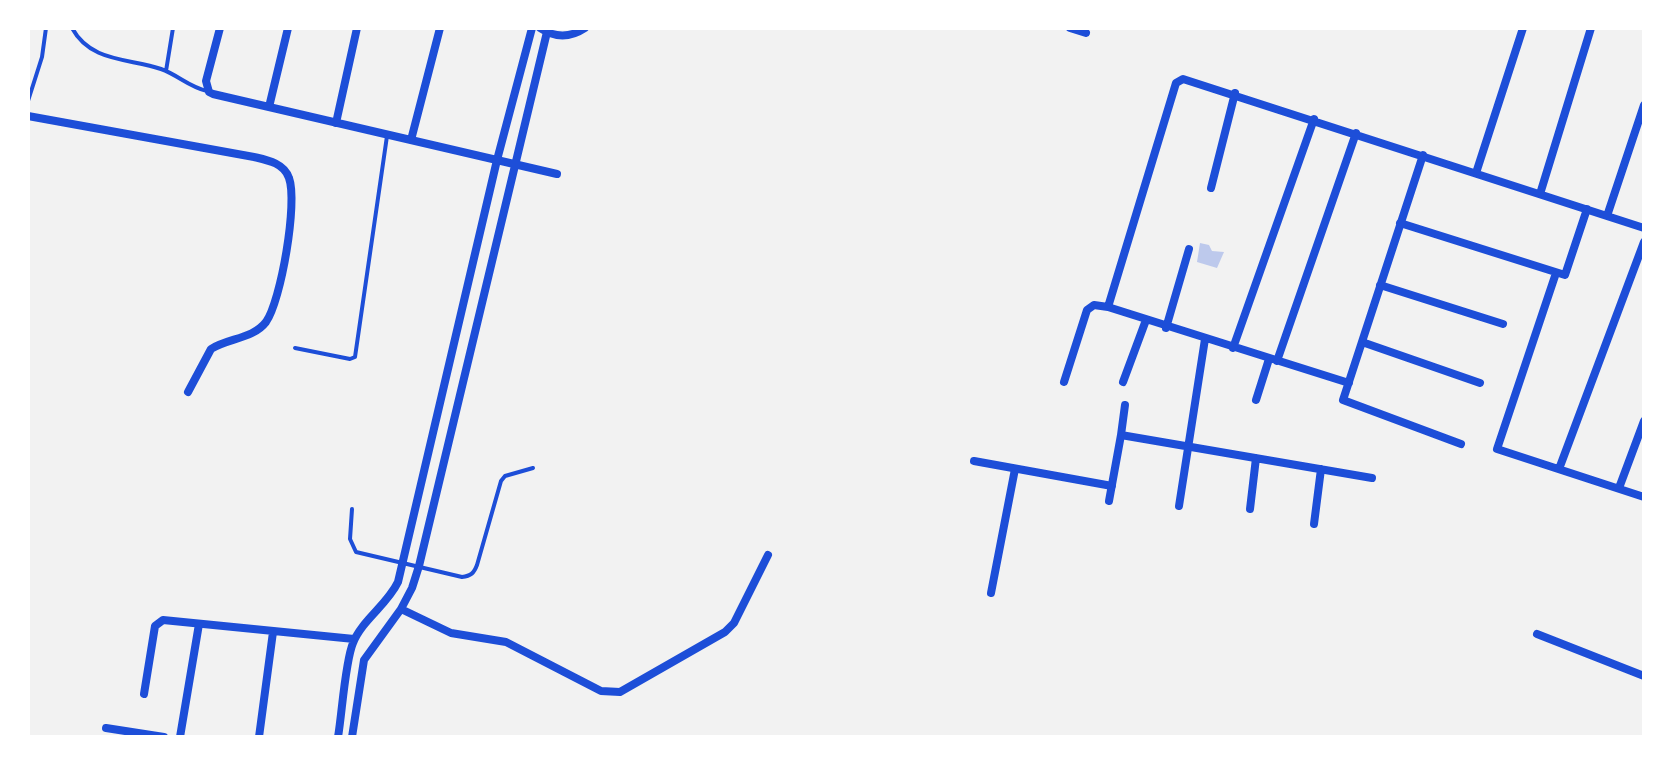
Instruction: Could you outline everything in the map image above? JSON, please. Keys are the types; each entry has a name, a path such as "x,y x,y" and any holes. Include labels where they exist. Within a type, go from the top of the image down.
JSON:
{"street":[{"path":"220,28 206,81 209,92 557,174"},
{"path":"269,107 288,28"},
{"path":"336,123 357,28"},
{"path":"411,140 440,28"},
{"path":"338,737 354,639 392,593 403,562 497,160 532,28"},
{"path":"352,737 364,660 401,609 419,566 515,165 544,30 562,36 585,28"},
{"path":"1070,28 1086,33"},
{"path":"1476,173 1523,28"},
{"path":"1540,194 1591,28"},
{"path":"1108,307 1176,83 1183,79 1235,93 1644,228"},
{"path":"1211,188 1235,93"},
{"path":"1607,216 1644,105"},
{"path":"28,116 254,157 280,166 289,178 292,208 278,294 272,312 256,332 211,349 188,392"},
{"path":"1233,348 1314,119"},
{"path":"1256,400 1356,133"},
{"path":"1423,155 1343,400 1461,444"},
{"path":"1400,223 1565,275 1587,209"},
{"path":"1559,469 1644,242"},
{"path":"1166,328 1189,249"},
{"path":"1556,273 1497,449 1644,497"},
{"path":"1380,285 1503,324"},
{"path":"1064,382 1087,310 1094,305 1349,383"},
{"path":"1123,382 1146,320"},
{"path":"1179,506 1205,339"},
{"path":"1362,342 1480,383"},
{"path":"1109,501 1125,405"},
{"path":"1619,488 1644,421"},
{"path":"1121,435 1372,478"},
{"path":"1250,509 1256,458"},
{"path":"974,461 1112,486"},
{"path":"991,593 1015,469"},
{"path":"1314,524 1321,469"},
{"path":"401,609 451,633 506,642 601,691 620,692 725,632 734,623 768,555"},
{"path":"144,694 155,626 163,620 354,639"},
{"path":"180,737 199,624"},
{"path":"259,737 273,632"},
{"path":"1537,634 1644,676"},
{"path":"106,728 164,737"}],"lane":[{"path":"28,101 42,57 46,28"},
{"path":"72,28 84,42 107,57 166,71 192,87 209,92"},
{"path":"166,71 173,28"},
{"path":"295,348 350,359 355,357 387,135"},
{"path":"352,509 350,539 356,552 462,577 474,572 501,481 505,476 533,468"}],"building":[{"path":"1200,243 1209,245 1212,251 1224,252 1217,268 1197,262"}]}
